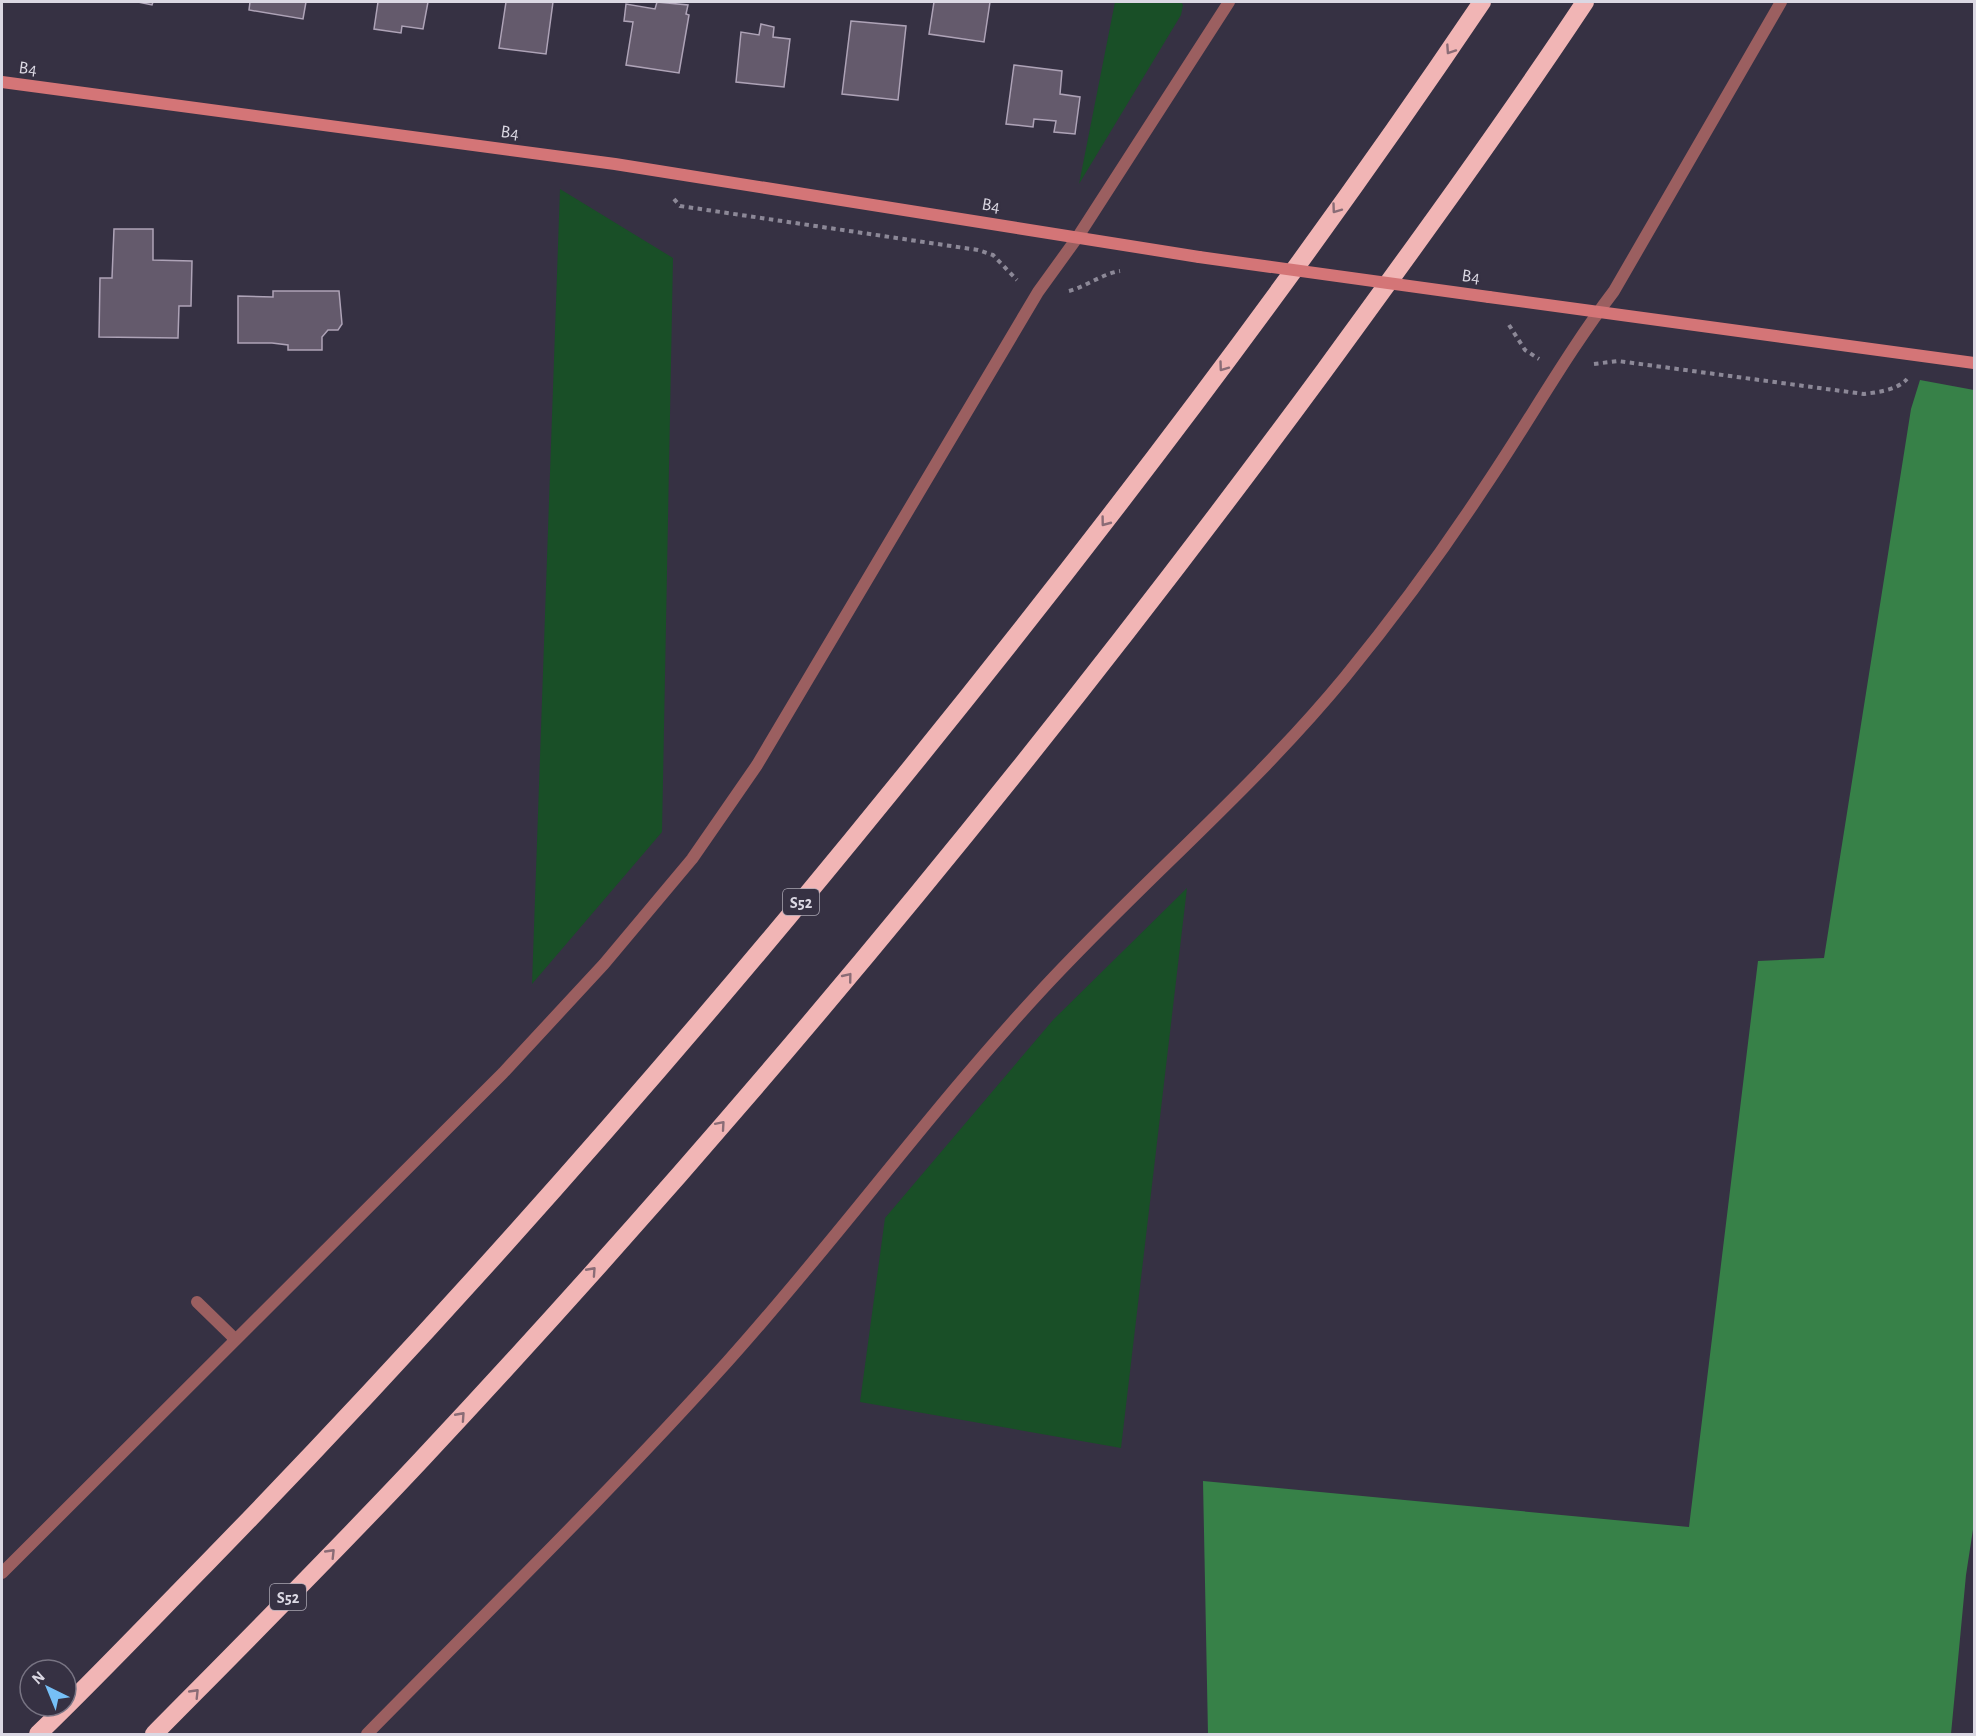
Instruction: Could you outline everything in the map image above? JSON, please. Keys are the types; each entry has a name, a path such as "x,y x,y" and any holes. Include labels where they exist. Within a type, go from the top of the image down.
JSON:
{"highway":[{"name":"S52","path":"38,1734 330,1436 518,1231 689,1036 908,773 1084,550 1216,376 1482,2"},
{"name":"S52","path":"154,1734 422,1459 625,1234 838,989 1006,785 1223,508 1422,237 1585,2"}],"street":[{"path":"2,1573 503,1073 604,964 692,859 757,765 1038,292 1077,238 1229,2"},
{"path":"367,1734 642,1455 830,1244 950,1094 1038,994 1134,894 1233,798 1342,681 1417,586 1483,491 1588,323 1614,291 1780,2"},
{"name":"B4","path":"2,82 672,173 1199,256 1974,363"},
{"path":"198,1302 235,1339"}],"path":[{"path":"672,173 669,192 680,206 978,250 993,255 1017,280"},
{"path":"1066,292 1082,287 1108,273"},
{"path":"1503,320 1514,329 1526,350 1537,358"},
{"path":"1590,364 1618,361 1864,394 1903,384 1916,370 1918,355"}],"green space":[{"path":"1115,2 1181,2 1183,5 1181,15 1079,184"},
{"path":"560,189 673,258 662,832 532,984"},
{"path":"1920,380 1974,390 1974,1523 1966,1575 1951,1734 1208,1734 1203,1481 1689,1527 1758,961 1824,958 1911,409"},
{"path":"1187,888 1121,1448 860,1402 885,1218 1053,1020"}],"building":[{"path":"250,2 306,2 303,19 249,10"},
{"path":"378,2 428,2 423,29 402,26 401,33 374,29"},
{"path":"506,2 553,2 546,54 499,48"},
{"path":"657,2 688,5 686,14 689,15 679,73 626,65 633,22 624,21 626,4 655,9"},
{"path":"934,2 990,2 984,42 929,34"},
{"path":"851,21 906,26 898,100 842,94"},
{"path":"761,24 774,27 773,37 790,39 784,87 736,82 741,32 759,35"},
{"path":"1014,65 1062,71 1060,94 1080,97 1075,134 1054,132 1056,121 1034,119 1033,127 1006,124"},
{"path":"114,229 153,229 153,260 192,261 191,306 179,306 178,338 99,337 100,278 112,278"},
{"path":"273,291 339,291 342,324 338,330 328,330 322,337 322,350 288,350 288,345 272,343 238,343 238,296 273,297"}]}
